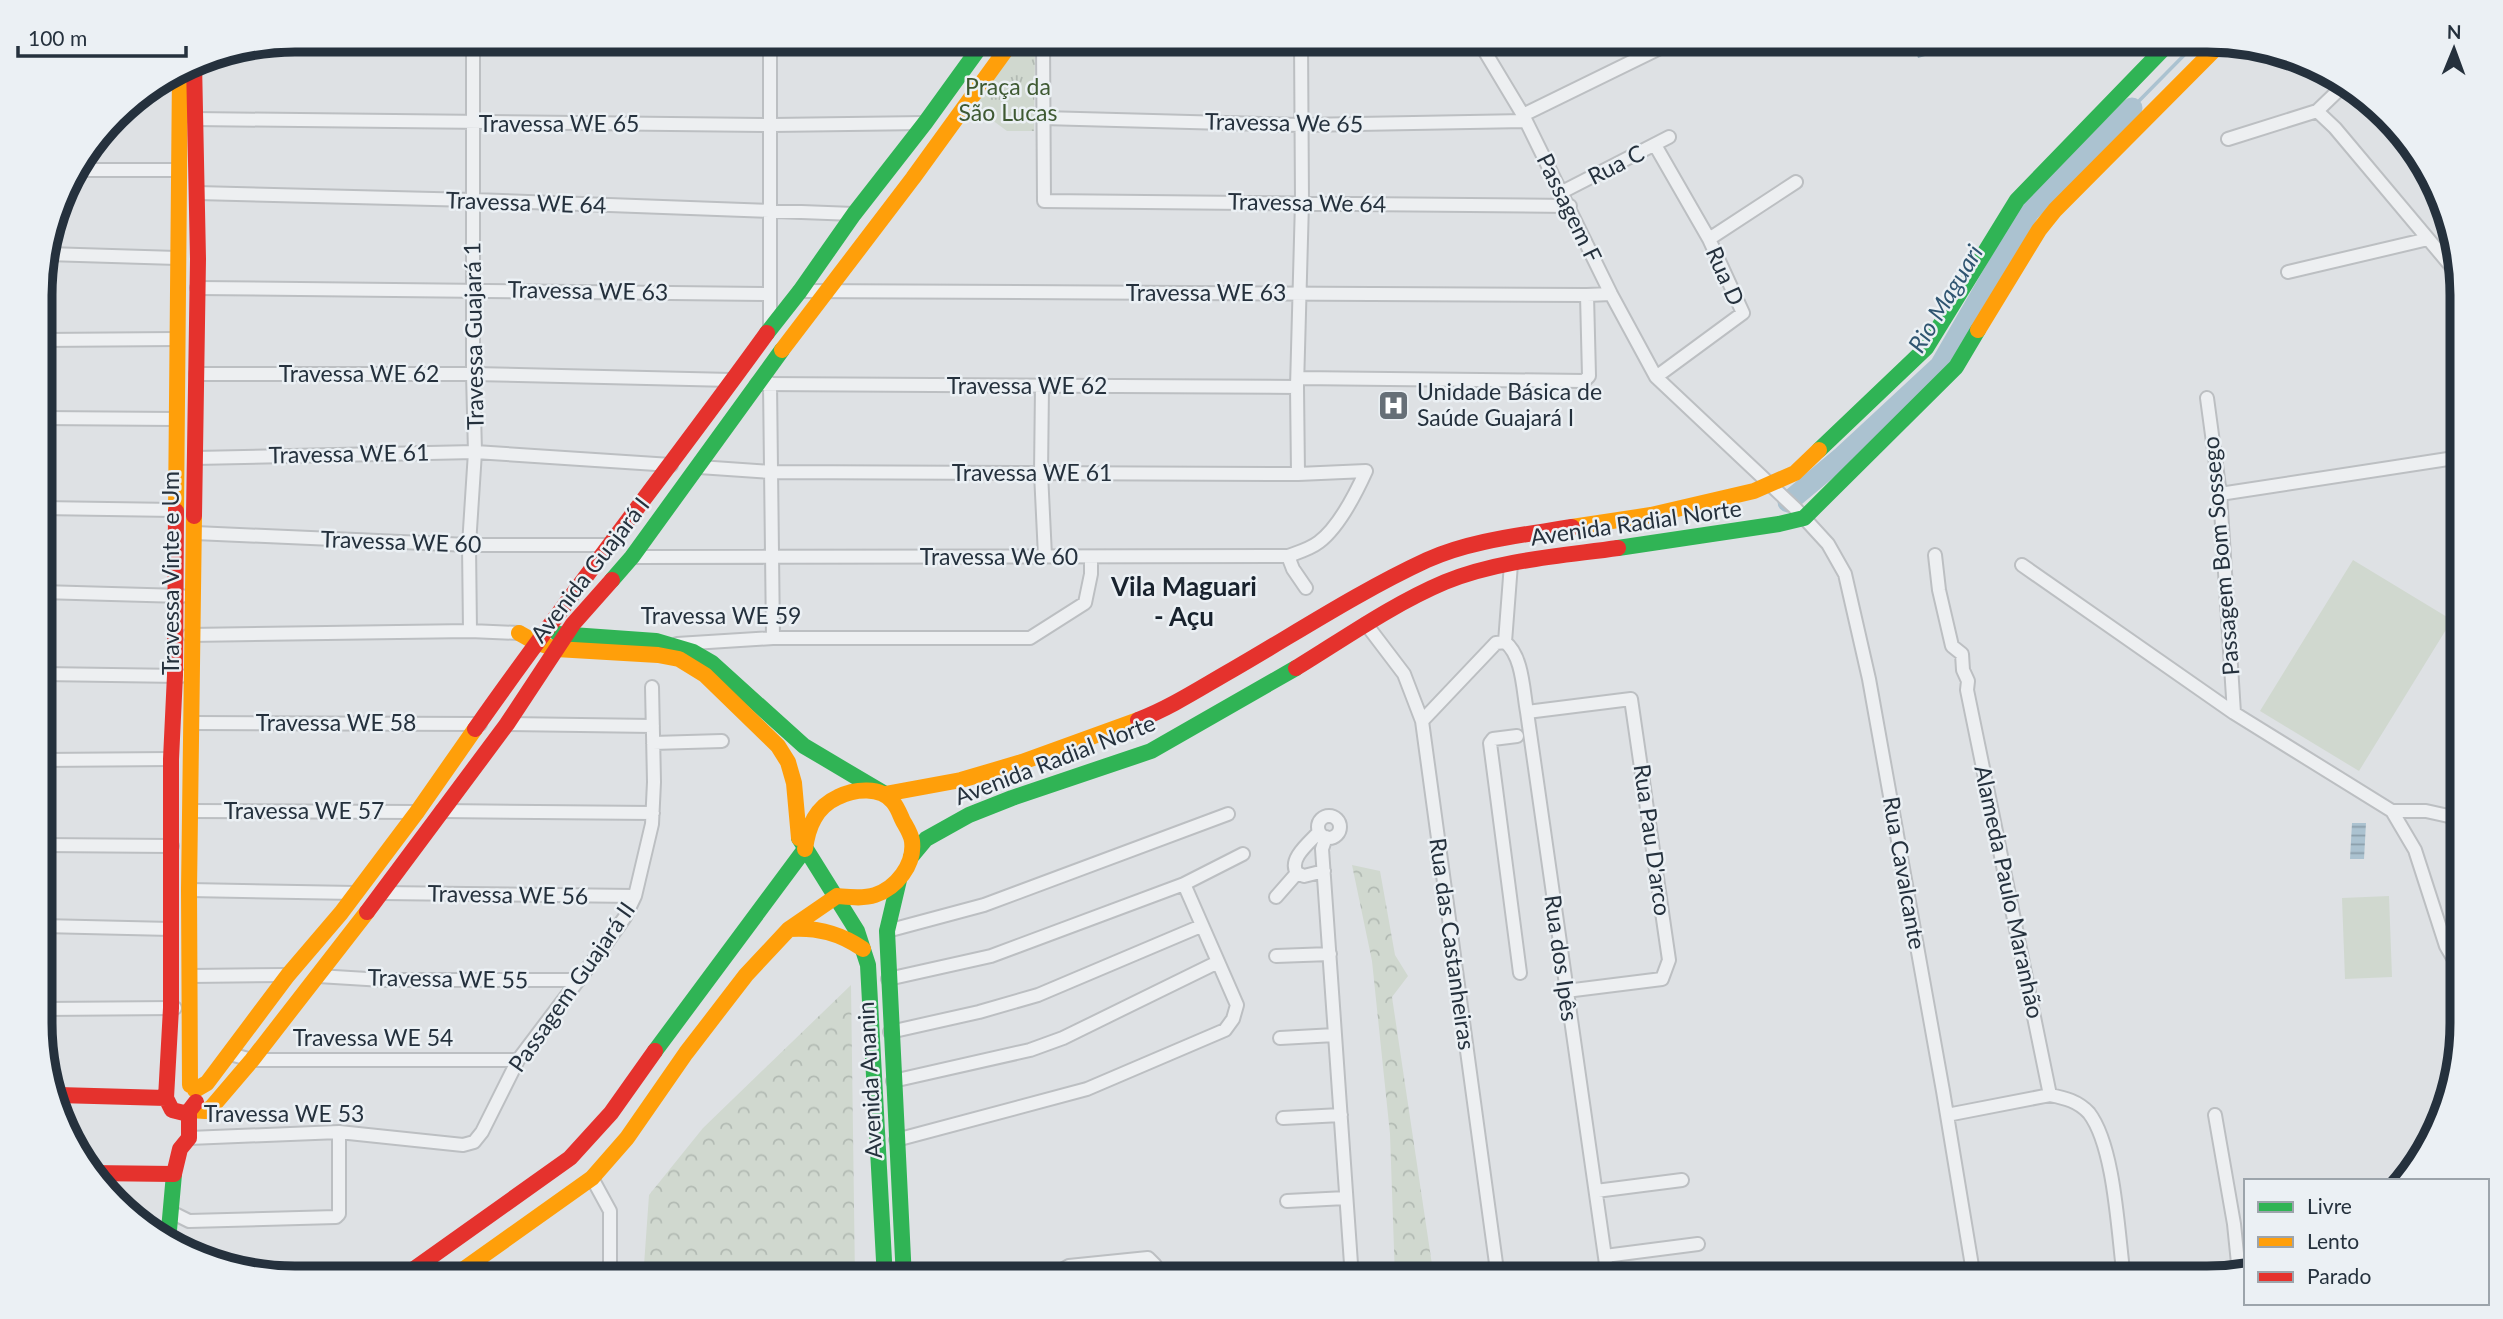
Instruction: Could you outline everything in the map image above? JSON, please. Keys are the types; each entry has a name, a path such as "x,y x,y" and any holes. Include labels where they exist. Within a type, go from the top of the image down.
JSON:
{"main road":[{"name":"Avenida Guajará I","path":"192,1087 207,1083 288,975 341,913 417,812 539,637 671,465 976,52"},
{"name":"Avenida Guajará I","path":"190,1110 205,1111 211,1108 252,1060 382,893 507,724 560,643 632,556 764,384 825,291 913,178 1004,52"},
{"name":"Avenida Radial Norte","path":"889,798 1022,762 1143,718 1249,661 1342,606 1427,560 1451,551 1514,536 1651,515 1774,486 1795,473 1926,348 2017,200 2160,52"},
{"path":"1800,513 1956,367 2039,230 2055,210 2123,145 2212,52"},
{"name":"Travessa Vinte e Um","path":"174,1121 190,1110 197,1097 192,1087 189,890 194,676 192,635 197,288 194,75"},
{"name":"Travessa Vinte e Um","path":"174,1121 171,929 180,82"},
{"name":"Avenida Radial Norte","path":"911,857 926,839 969,815 1151,751 1270,684 1406,601 1446,582 1511,564 1779,524 1800,513"},
{"path":"519,633 560,643 679,659 705,675 778,746 788,762 794,783 797,835 834,893"},
{"name":"Travessa WE 59","path":"560,643 677,644"},
{"path":"468,1266 593,1178 627,1138 686,1053 746,975 789,929 834,893 872,896 887,890 899,880 911,857 912,838 889,798 804,746 712,663 695,651 677,644"},
{"path":"418,1266 570,1158 611,1112 693,998 808,854 810,823 818,811 841,794 856,791 889,798"},
{"name":"Avenida Ananin","path":"899,880 887,931 903,1266"},
{"name":"Avenida Ananin","path":"834,893 863,949 870,981 884,1266"},
{"path":"789,929 815,928 828,931 863,949"},
{"path":"169,1231 174,1174 176,1083 192,1087"},
{"path":"64,1096 174,1121"},
{"path":"174,1121 178,1113 190,1110"},
{"path":"104,1173 174,1174"}],"street":[{"name":"Travessa Guajará 1","path":"470,631 469,545 475,452 472,290 473,52"},
{"path":"770,52 770,328"},
{"path":"1043,52 1043,118"},
{"path":"1298,474 1301,52"},
{"name":"Passagem F","path":"1485,52 1524,118 1570,206 1611,294 1656,377"},
{"path":"1524,118 1652,52"},
{"path":"2228,139 2317,111 2338,90"},
{"path":"2317,111 2335,128 2448,262"},
{"name":"Travessa We 65","path":"1043,118 1302,125 1524,118"},
{"name":"Travessa We 64","path":"1043,118 1044,201 1570,206"},
{"name":"Travessa WE 65","path":"194,119 772,125 925,123"},
{"name":"Rua C","path":"1562,192 1669,137"},
{"name":"Rua D","path":"1655,145 1709,239 1743,313 1656,377"},
{"path":"88,170 178,170"},
{"path":"1709,239 1796,182"},
{"name":"Travessa WE 64","path":"197,193 854,214"},
{"path":"2288,272 2428,239"},
{"path":"56,254 177,258"},
{"name":"Travessa WE 63","path":"197,288 769,294"},
{"name":"Travessa WE 63","path":"800,291 1611,294"},
{"name":"Travessa WE 62","path":"764,384 1042,387 1297,382 1584,381 1589,376 1587,295"},
{"path":"53,340 177,339"},
{"name":"Travessa WE 62","path":"196,374 473,374 732,380"},
{"name":"Rua Cavalcante","path":"1656,377 1800,513 1832,550 1845,574 1869,679 1972,1266"},
{"path":"764,384 771,472 773,638"},
{"path":"1042,387 1041,473 1045,556"},
{"name":"Passagem Bom Sossego","path":"2207,398 2220,494 2234,713"},
{"path":"53,418 177,419"},
{"name":"Travessa WE 61","path":"195,458 475,452 671,465"},
{"path":"2220,494 2450,459"},
{"name":"Travessa WE 61","path":"699,467 771,472 1298,474 1366,471"},
{"name":"Travessa We 60","path":"632,556 1288,556 1322,540 1342,515 1366,471"},
{"path":"53,508 175,510"},
{"name":"Travessa WE 60","path":"195,533 469,545 608,545"},
{"name":"Alameda Paulo Maranhão","path":"1935,555 1939,590 1952,646 1962,654 1963,670 1968,681 1967,690 2050,1095"},
{"path":"1288,556 1306,588"},
{"name":"Travessa WE 59","path":"677,644 773,638 1030,638 1085,603 1090,584 1091,557"},
{"path":"1422,721 1493,646 1498,642 1505,642 1511,564"},
{"path":"2022,565 2234,713 2392,811 2415,850 2450,953"},
{"path":"53,592 193,597"},
{"name":"Rua das Castanheiras","path":"1366,624 1404,674 1422,721 1496,1266"},
{"path":"174,634 470,631 519,633"},
{"name":"Rua dos Ipês","path":"1505,642 1518,663 1527,712 1606,1266"},
{"path":"52,674 194,676"},
{"name":"Passagem Guajará II","path":"463,1145 474,1143 482,1132 518,1060 625,917 635,896 653,813 652,687"},
{"name":"Rua Pau D'arco","path":"1527,712 1631,699 1669,956 1669,966 1662,979 1566,991"},
{"name":"Travessa WE 58","path":"192,723 480,724"},
{"path":"507,724 653,726"},
{"path":"1517,736 1493,739 1490,743 1520,973"},
{"path":"653,743 722,741"},
{"path":"52,760 172,759"},
{"name":"Travessa WE 57","path":"191,811 417,812"},
{"path":"443,811 653,813"},
{"path":"2392,811 2426,811 2450,816"},
{"path":"887,931 985,905 1228,814"},
{"path":"1324,871 1304,876 1297,873 1294,867 1295,860 1322,835 1351,1266"},
{"path":"52,845 172,846"},
{"path":"888,979 992,956 1184,884 1243,854"},
{"path":"1276,897 1297,873"},
{"path":"896,1140 1087,1089 1225,1030 1233,1019 1237,1005 1184,884"},
{"path":"189,890 355,893"},
{"name":"Travessa WE 56","path":"382,893 635,896"},
{"path":"52,926 171,929"},
{"path":"890,1032 979,1012 1038,995 1201,926"},
{"path":"1276,956 1329,954"},
{"path":"893,1081 989,1061 1052,1042 1218,962"},
{"path":"190,976 288,975"},
{"name":"Travessa WE 55","path":"317,976 383,980 579,980"},
{"path":"52,1009 190,1008"},
{"path":"1280,1038 1335,1035"},
{"name":"Travessa WE 54","path":"230,1054 252,1060 518,1060"},
{"path":"1947,1115 2050,1095 2067,1098 2088,1112 2105,1145 2122,1266"},
{"path":"1283,1118 1341,1115"},
{"path":"2215,1115 2238,1264"},
{"name":"Travessa WE 53","path":"174,1121 339,1132 463,1145"},
{"path":"171,1212 192,1221 336,1217 339,1214 339,1132"},
{"path":"593,1178 610,1210 610,1266"},
{"path":"1596,1191 1682,1180"},
{"path":"1287,1201 1346,1198"},
{"path":"1605,1256 1698,1244"},
{"path":"1069,1266 1148,1258 1155,1266"}],"green space":[{"name":"Praça da São Lucas","path":"1011,52 1035,52 1034,131 1007,131 973,106"},
{"path":"2353,560 2450,619 2450,623 2359,771 2260,711"},
{"path":"1352,865 1380,871 1395,955 1408,976 1392,997 1432,1266 1395,1266 1390,1134 1372,961"},
{"path":"2389,896 2392,977 2345,979 2342,898"},
{"path":"851,985 855,1266 644,1266 649,1195 703,1128"}],"water":[{"path":"1916,52 1931,52 1932,54 1918,58"},
{"path":"2352,823 2366,823 2364,859 2350,859"}],"waterway":[{"path":"2132,108 2187,52"},
{"name":"Rio Maguari","path":"1788,502 1843,456 1940,366 2029,212 2132,108"}],"traffic: fast":[{"path":"767,333 976,52"},
{"path":"1819,450 1926,348 2017,200 2160,52"},
{"path":"1618,548 1804,518 1956,367 1978,330"},
{"path":"612,580 632,557 782,350"},
{"path":"558,634 656,641 693,652 712,663 804,746 885,794"},
{"path":"911,857 926,839 969,815 1151,751 1296,668"},
{"path":"799,838 857,931 868,965 884,1266"},
{"path":"655,1051 805,849"},
{"path":"899,880 887,931 903,1266"},
{"path":"169,1231 174,1174"}],"traffic: slow":[{"path":"782,350 913,178 1004,52"},
{"path":"1978,330 2039,230 2055,210 2212,52"},
{"path":"176,511 180,82"},
{"path":"1572,527 1651,515 1754,491 1795,473 1819,450"},
{"path":"190,1085 189,890 194,516"},
{"path":"519,633 556,649 658,655 679,659 705,675 778,746 788,762 794,783 799,838"},
{"path":"885,794 961,780 1022,762 1138,720"},
{"path":"195,1090 207,1083 288,975 341,913 475,729"},
{"path":"805,849 814,818 830,801 852,792 867,790 882,793 895,804 912,841 910,859 903,874 890,887 875,895 837,896"},
{"path":"468,1266 592,1178 627,1138 686,1053 746,975 789,929 837,896"},
{"path":"191,1110 205,1111 211,1108 252,1060 367,912"},
{"path":"789,929 828,932 863,949"}],"traffic: jam":[{"path":"194,75 198,259 194,516"},
{"path":"475,729 767,333"},
{"path":"176,511 175,675 171,759 171,1008 166,1098 172,1110 184,1113 189,1111"},
{"path":"1138,720 1186,697 1353,599 1427,560 1480,543 1572,527"},
{"path":"1296,668 1388,611 1445,582 1508,564 1618,548"},
{"path":"367,912 507,724 573,624 612,580"},
{"path":"418,1266 570,1158 611,1113 655,1051"},
{"path":"64,1095 166,1098"},
{"path":"104,1173 174,1174 180,1149 189,1138 189,1111 196,1102"}],"place":[{"name":"Unidade Básica de Saúde Guajará I","path":"1394,405"}],"district":[{"name":"Vila Maguari - Açu","path":"1184,602"}]}
